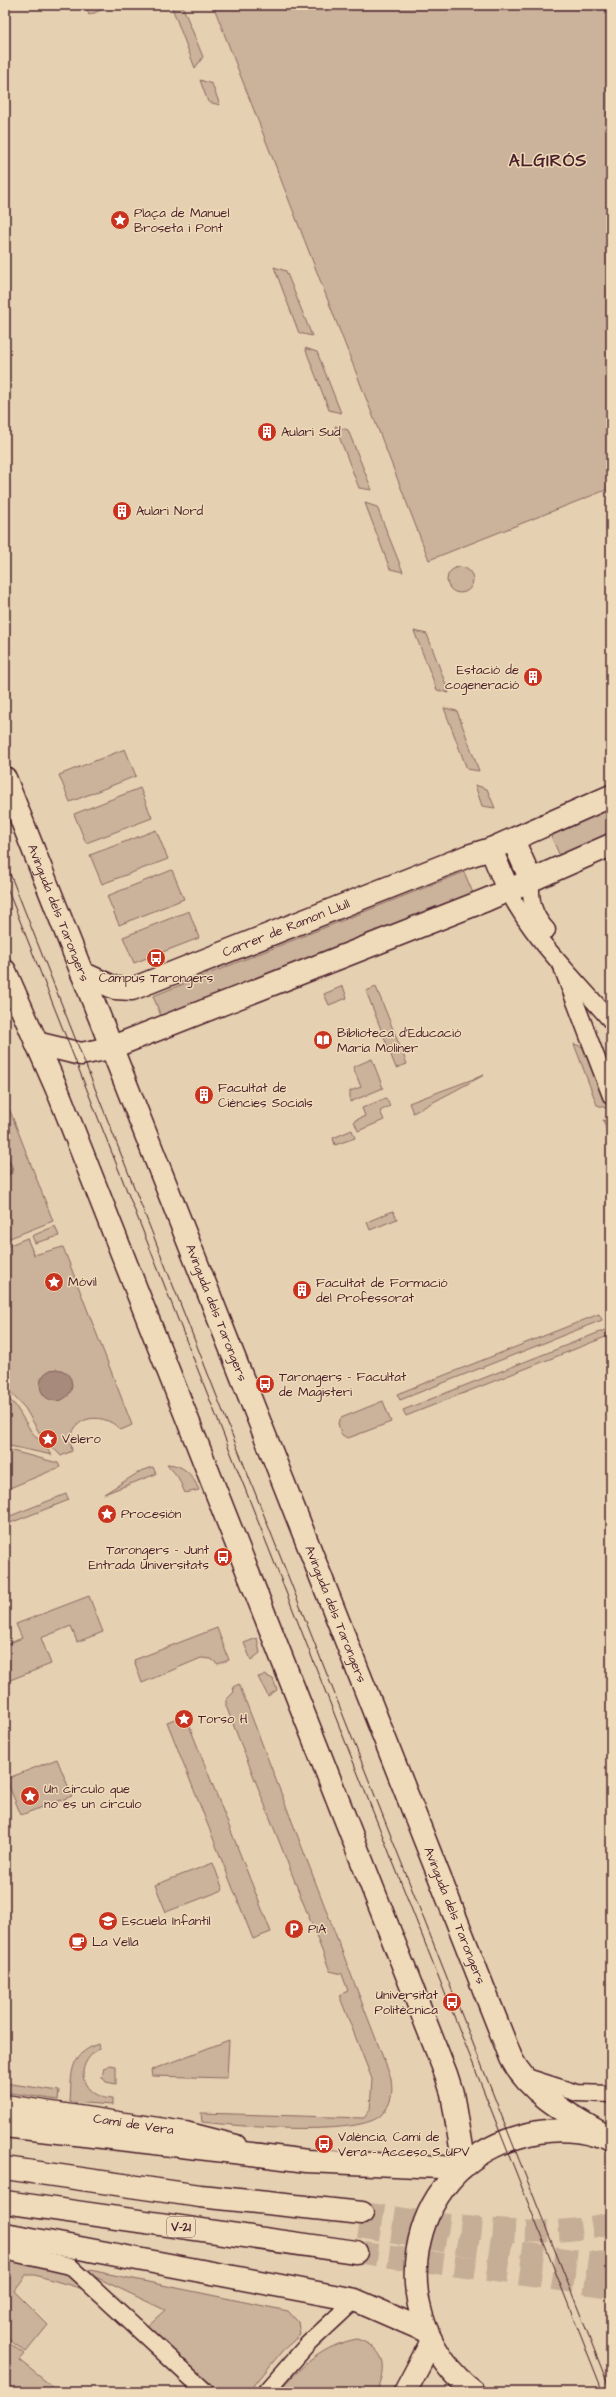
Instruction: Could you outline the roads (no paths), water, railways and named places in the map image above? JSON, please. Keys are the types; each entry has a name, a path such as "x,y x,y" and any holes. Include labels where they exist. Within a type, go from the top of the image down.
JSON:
{"main road":[{"name":"Avinguda dels Tarongers","path":"5,778 110,1048 511,2058 519,2073 541,2094 611,2140"},
{"name":"Carrer de Ramon Llull","path":"82,973 115,988 132,989 468,856 514,840 611,796"},
{"path":"514,840 531,880"},
{"path":"36,1042 81,1054 110,1048 508,890 611,845"},
{"path":"491,849 508,890"},
{"path":"5,971 59,1094 448,2080 452,2093 463,2167"},
{"path":"5,2126 260,2155 307,2162 463,2167"},
{"path":"474,2392 452,2372 428,2337 415,2288 415,2266 418,2244 424,2222 434,2202 463,2167 476,2156 504,2141 542,2131 586,2133 611,2140"},
{"path":"5,2168 361,2220"},
{"name":"V-21","path":"5,2202 356,2252"},
{"path":"5,2234 354,2300 428,2337"},
{"path":"405,2392 428,2337"}],"street":[{"path":"531,880 532,905 536,916 611,1004"},
{"path":"508,890 523,916 611,1020"},
{"path":"559,960 611,1096"},
{"path":"519,2073 550,2086 577,2093 611,2094"},
{"name":"Camí de Vera","path":"5,2105 185,2132 240,2146 260,2155"},
{"path":"5,2252 70,2266 206,2392"},
{"path":"266,2392 308,2344 354,2300"}],"tunnel":[{"path":"362,2213 455,2226 518,2231 580,2229 611,2223"},
{"path":"359,2227 492,2249 611,2265"},
{"path":"356,2252 611,2287"}],"tram line":[{"path":"5,861 611,2392"},
{"path":"5,883 603,2392"}],"place":[{"name":"Plaça de Manuel Broseta i Pont","path":"120,220"},
{"name":"Aulari Sud","path":"267,432"},
{"name":"Aulari Nord","path":"122,511"},
{"name":"Estació de cogeneració","path":"533,677"},
{"name":"Campus Tarongers","path":"156,958"},
{"name":"Biblioteca d'Educació María Moliner","path":"323,1040"},
{"name":"Facultat de Ciències Socials","path":"204,1095"},
{"name":"Móvil","path":"54,1282"},
{"name":"Facultat de Formació del Professorat","path":"302,1290"},
{"name":"Tarongers - Facultat de Magisteri","path":"265,1384"},
{"name":"Velero","path":"48,1439"},
{"name":"Procesión","path":"107,1514"},
{"name":"Tarongers - Junt Entrada Universitats","path":"223,1557"},
{"name":"Torso H","path":"184,1719"},
{"name":"Un círculo que no es un círculo","path":"30,1796"},
{"name":"Escuela Infantil","path":"108,1921"},
{"name":"P1A","path":"294,1929"},
{"name":"La Vella","path":"78,1942"},
{"name":"Universitat Politècnica","path":"452,2002"},
{"name":"València, Camí de Vera - Acceso S UPV","path":"324,2144"}],"district":[{"name":"ALGIRÓS","path":"548,161"}]}
